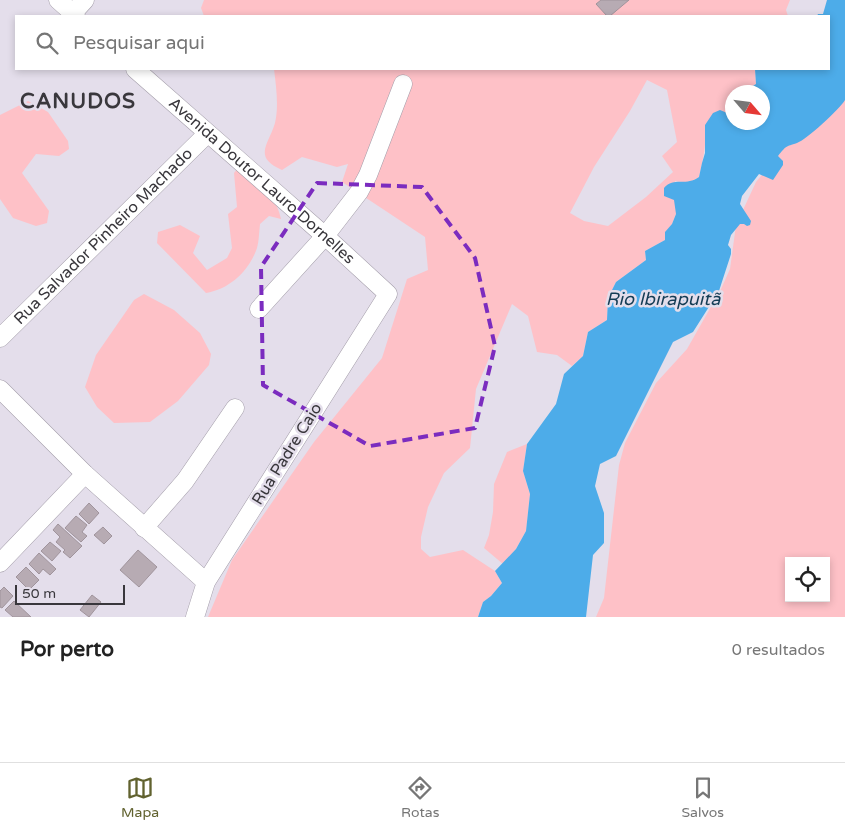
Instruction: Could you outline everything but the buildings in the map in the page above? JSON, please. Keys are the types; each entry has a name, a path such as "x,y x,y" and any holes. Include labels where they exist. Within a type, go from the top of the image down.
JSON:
{"street":[{"path":"58,0 74,15 86,0"},
{"name":"Avenida Doutor Lauro Dornelles","path":"136,70 388,294"},
{"path":"258,309 325,236 359,192 368,176 403,84"},
{"name":"Rua Salvador Pinheiro Machado","path":"0,338 207,134"},
{"name":"Rua Padre Caio","path":"194,617 206,582 388,294"},
{"path":"0,388 85,474 206,582"},
{"path":"144,528 185,481 235,408"},
{"path":"0,563 85,474"}],"highlighted area":[{"path":"317,183 422,187 475,258 495,346 475,428 370,446 263,385 261,267"}],"shaded area":[{"path":"204,0 790,0 786,10 788,15 204,15 201,8"},
{"path":"274,70 755,70 756,84 754,85 725,85 725,118 705,125 705,145 699,177 687,182 675,181 676,214 666,232 665,240 645,251 646,260 616,282 608,298 607,320 588,332 583,356 572,366 557,355 537,352 528,316 512,304 476,389 470,448 444,473 428,507 421,537 421,549 430,557 463,550 495,571 502,583 483,602 478,617 208,617 232,560 314,442 382,358 407,279 428,270 425,237 342,182 348,164 337,167 302,157 282,170 267,160 265,150 275,123 277,110","holes":["647,80 667,90 677,142 662,156 673,172 646,197 608,226 584,221 570,213 594,167 630,111"]},
{"path":"845,94 845,617 596,617 604,598 619,465 625,443 656,383 687,349 721,289 730,269 736,225 756,182 785,147"},
{"path":"28,101 48,112 68,141 69,149 59,156 36,154 22,173 49,211 47,223 36,226 13,218 0,199 0,115"},
{"path":"241,164 266,188 279,211 281,219 269,216 260,224 257,248 244,271 223,288 206,293 157,243 158,232 180,225 200,236 193,253 207,270 227,258 232,248 228,214 237,207 234,173"},
{"path":"144,294 174,310 200,333 211,354 209,365 178,401 150,422 114,423 97,407 85,387 96,355 134,300"},
{"path":"527,444 523,471 530,494 526,531 516,549 503,564 484,548 489,535 493,512 494,484 507,452"}],"water":[{"name":"Rio Ibirapuitã","path":"827,0 845,0 845,100 830,117 808,136 783,150 778,156 783,161 783,165 773,180 759,174 742,196 740,204 751,221 750,225 747,226 740,224 731,235 728,245 731,249 731,254 719,291 693,332 673,342 616,456 600,464 595,486 604,513 604,543 593,555 586,617 478,617 483,602 502,583 495,571 516,549 526,531 530,494 523,471 527,444 556,404 564,374 583,356 588,332 607,320 608,298 616,282 646,260 645,251 665,240 665,232 672,224 676,214 674,200 664,196 664,188 668,184 694,180 699,177 705,153 705,125 713,113 720,110 725,112 725,130 770,130 770,85 754,85 756,84 755,70 830,70 830,15 818,15 823,14"}],"district":[{"name":"CANUDOS","path":"78,101"}]}
